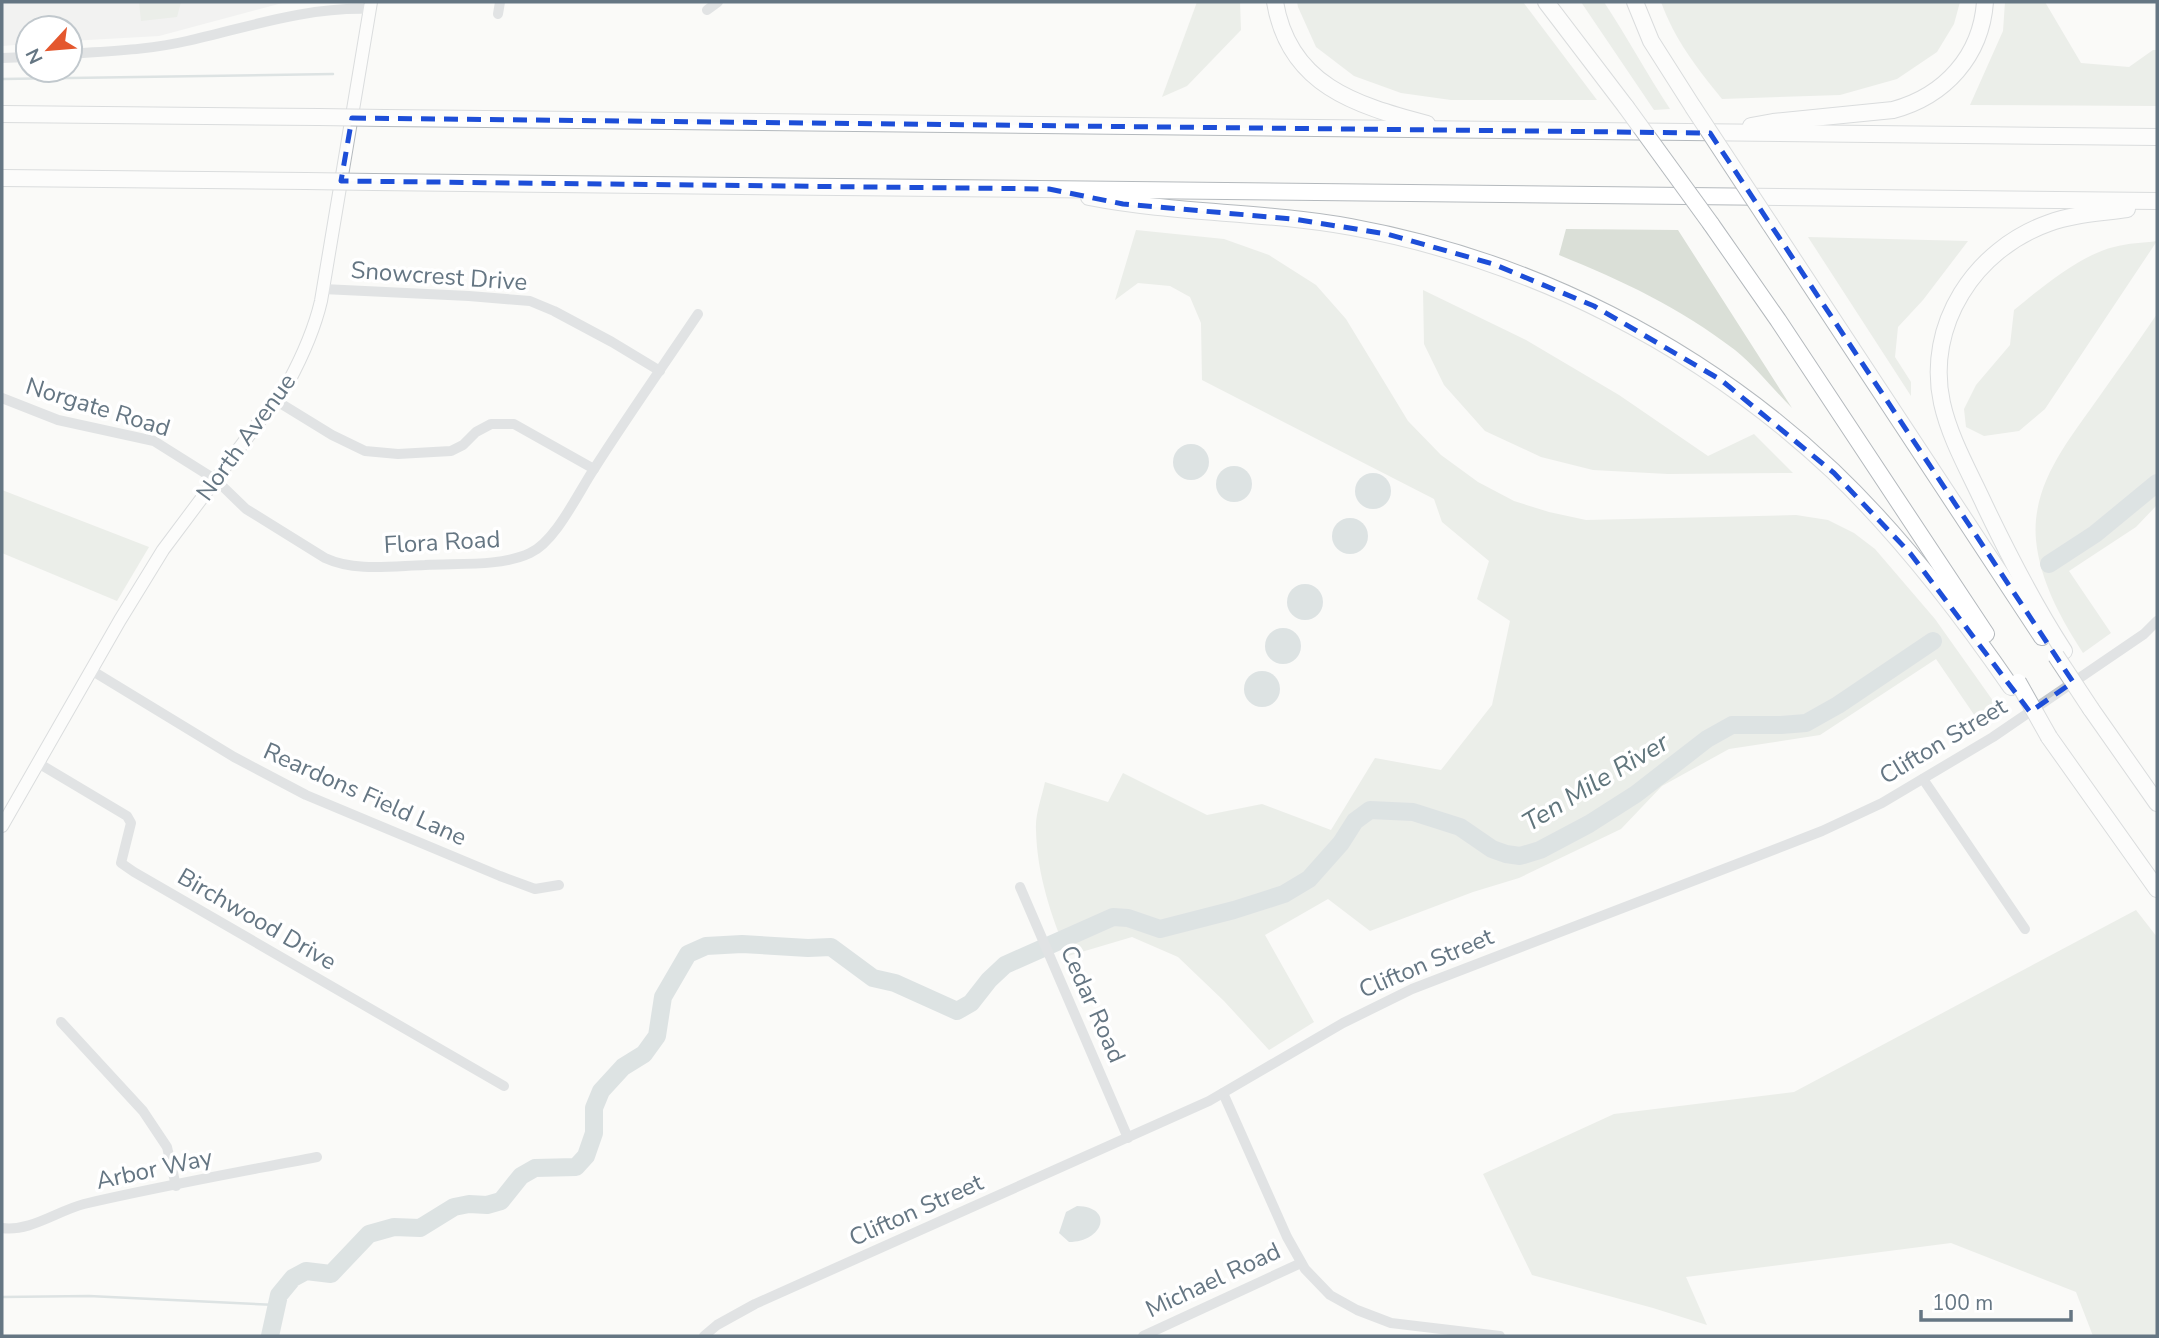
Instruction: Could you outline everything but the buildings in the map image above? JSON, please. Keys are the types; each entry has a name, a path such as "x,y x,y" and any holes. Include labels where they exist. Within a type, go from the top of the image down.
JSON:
{"highway":[{"path":"1275,2 1285,38 1299,60 1316,79 1366,106 1450,130"},
{"path":"1546,2 1711,224 1784,330 2049,737 2157,890"},
{"path":"1635,2 1647,33 1693,107 2095,706 2157,803"},
{"path":"1715,133 1773,122 1893,110 1922,100 1940,89 1963,64 1978,36 1984,2"},
{"path":"2,114 2157,137"},
{"path":"2,178 2157,203"},
{"path":"1049,189 1123,204 1293,219 1387,234 1458,253 1516,273 1627,323 1721,380 1779,424 1834,473 1917,562 2014,684"},
{"path":"2060,654 1950,428 1939,386 1942,342 1951,314 1965,288 1981,266 2008,243 2035,228 2059,220 2157,203"},
{"path":"2095,706 2157,786"}],"main road":[{"name":"North Avenue","path":"2,826 163,550 288,383 308,342 315,325 323,289 370,5"}],"street":[{"path":"498,14 500,2"},
{"path":"707,10 718,2"},
{"path":"84,53 163,46 293,15 370,5"},
{"name":"Snowcrest Drive","path":"323,289 530,301 612,341 660,371"},
{"name":"Flora Road","path":"216,480 246,509 338,564 382,566 484,563 515,559 533,552 558,527 698,314"},
{"name":"Norgate Road","path":"2,398 58,420 154,441 216,480"},
{"path":"275,400 332,435 365,451 398,454 451,451 491,424 513,425 594,469"},
{"name":"Clifton Street","path":"705,1336 717,1325 755,1304 1223,1093 1343,1023 1412,989 1822,831 1882,803 1993,737 2144,634 2157,621"},
{"name":"Reardons Field Lane","path":"91,670 234,757 306,795 536,889 559,885"},
{"name":"Birchwood Drive","path":"38,763 127,816 131,823 121,863 504,1086"},
{"path":"1923,779 2025,929"},
{"name":"Cedar Road","path":"1020,887 1128,1138"},
{"path":"61,1022 143,1111 167,1147 176,1186"},
{"path":"1223,1093 1287,1237 1301,1263 1329,1294 1357,1310 1391,1323 1500,1336"},
{"name":"Arbor Way","path":"2,1228 32,1224 82,1205 317,1157"},
{"name":"Michael Road","path":"1143,1336 1301,1263"}],"highlighted area":[{"path":"352,118 1710,133 2073,682 2030,712 1910,553 1834,473 1721,380 1594,306 1493,264 1387,234 1293,219 1123,204 1049,189 341,181"}],"shaded area":[{"path":"2,2 286,2 159,36 84,40 84,14 14,14 14,45 2,46"},
{"path":"139,2 181,2 177,17 141,21"},
{"path":"1197,2 1240,2 1241,30 1187,86 1162,97"},
{"path":"1297,2 1523,2 1597,100 1451,100 1401,93 1354,76 1316,47"},
{"path":"1581,2 1604,2 1670,109 1654,110"},
{"path":"1661,2 1960,2 1954,24 1937,52 1897,79 1840,95 1722,99 1687,53"},
{"path":"2005,2 2045,2 2081,63 2129,67 2157,50 2157,106 1970,105 2003,31"},
{"path":"1566,229 1678,230 1792,408 1742,356 1693,321 1628,285 1559,255"},
{"path":"1136,230 1224,239 1269,255 1316,285 1346,319 1408,421 1441,455 1478,482 1514,501 1586,520 1796,515 1828,520 1854,533 1875,549 1935,619 1996,705 1977,719 1936,659 1820,735 1729,749 1662,786 1621,829 1519,878 1473,892 1370,931 1328,899 1265,935 1314,1022 1269,1050 1224,1001 1178,957 1132,937 1068,956 1051,910 1039,863 1036,824 1045,782 1108,802 1123,773 1207,815 1262,804 1331,830 1375,758 1441,770 1492,705 1510,621 1477,599 1489,561 1442,522 1434,499 1202,380 1201,323 1190,297 1170,286 1138,283 1115,300"},
{"path":"1808,237 1968,241 1923,300 1898,327 1895,357 1911,382 1911,396"},
{"path":"2157,241 2045,409 2019,431 1984,436 1966,427 1964,409 1976,385 2010,345 2014,310 2061,273 2088,257 2119,246"},
{"path":"1423,290 1526,340 1619,395 1708,456 1754,434 1793,473 1668,474 1593,470 1541,457 1485,431 1444,385 1424,344"},
{"path":"2157,314 2157,505 2136,527 2069,571 2111,633 2083,653 2060,613 2042,570 2036,540 2040,500 2046,481 2065,446"},
{"path":"1191,444 1204,449 1209,462 1204,475 1191,480 1178,475 1173,462 1178,449"},
{"path":"1234,466 1247,471 1252,484 1247,497 1234,502 1221,497 1216,484 1221,471"},
{"path":"1373,473 1386,478 1391,491 1386,504 1373,509 1360,504 1355,491 1360,478"},
{"path":"2,490 149,547 117,601 2,553"},
{"path":"1350,518 1363,523 1368,536 1363,549 1350,554 1337,549 1332,536 1337,523"},
{"path":"1305,584 1318,589 1323,602 1318,615 1305,620 1292,615 1287,602 1292,589"},
{"path":"1283,628 1296,633 1301,646 1296,659 1283,664 1270,659 1265,646 1270,633"},
{"path":"1262,671 1275,676 1280,689 1275,702 1262,707 1249,702 1244,689 1249,676"},
{"path":"2136,910 2157,937 2157,1336 2093,1336 2076,1292 1951,1243 1686,1277 1707,1325 1532,1275 1483,1174 1614,1114 1794,1092"},
{"path":"1077,1206 1097,1212 1100,1224 1090,1237 1069,1242 1059,1233 1066,1212"}],"waterway":[{"path":"2,79 333,74"},
{"name":"Ten Mile River","path":"2049,564 2095,534 2157,483"},
{"name":"Ten Mile River","path":"270,1336 279,1295 293,1278 306,1271 331,1274 369,1234 394,1227 420,1228 454,1207 487,1205 501,1201 521,1176 535,1168 576,1167 586,1156 594,1133 594,1108 601,1091 623,1067 644,1054 657,1036 663,997 688,954 706,946 742,944 831,947 873,978 895,983 957,1011 971,1003 1005,965 1113,917 1128,918 1160,929 1284,894 1309,879 1341,843 1355,821 1370,810 1413,812 1460,827 1492,849 1506,854 1520,856 1540,850 1589,824 1636,794 1707,739 1732,725 1806,723 1838,705 1933,641"},
{"path":"2,1297 89,1296 277,1305"}]}
